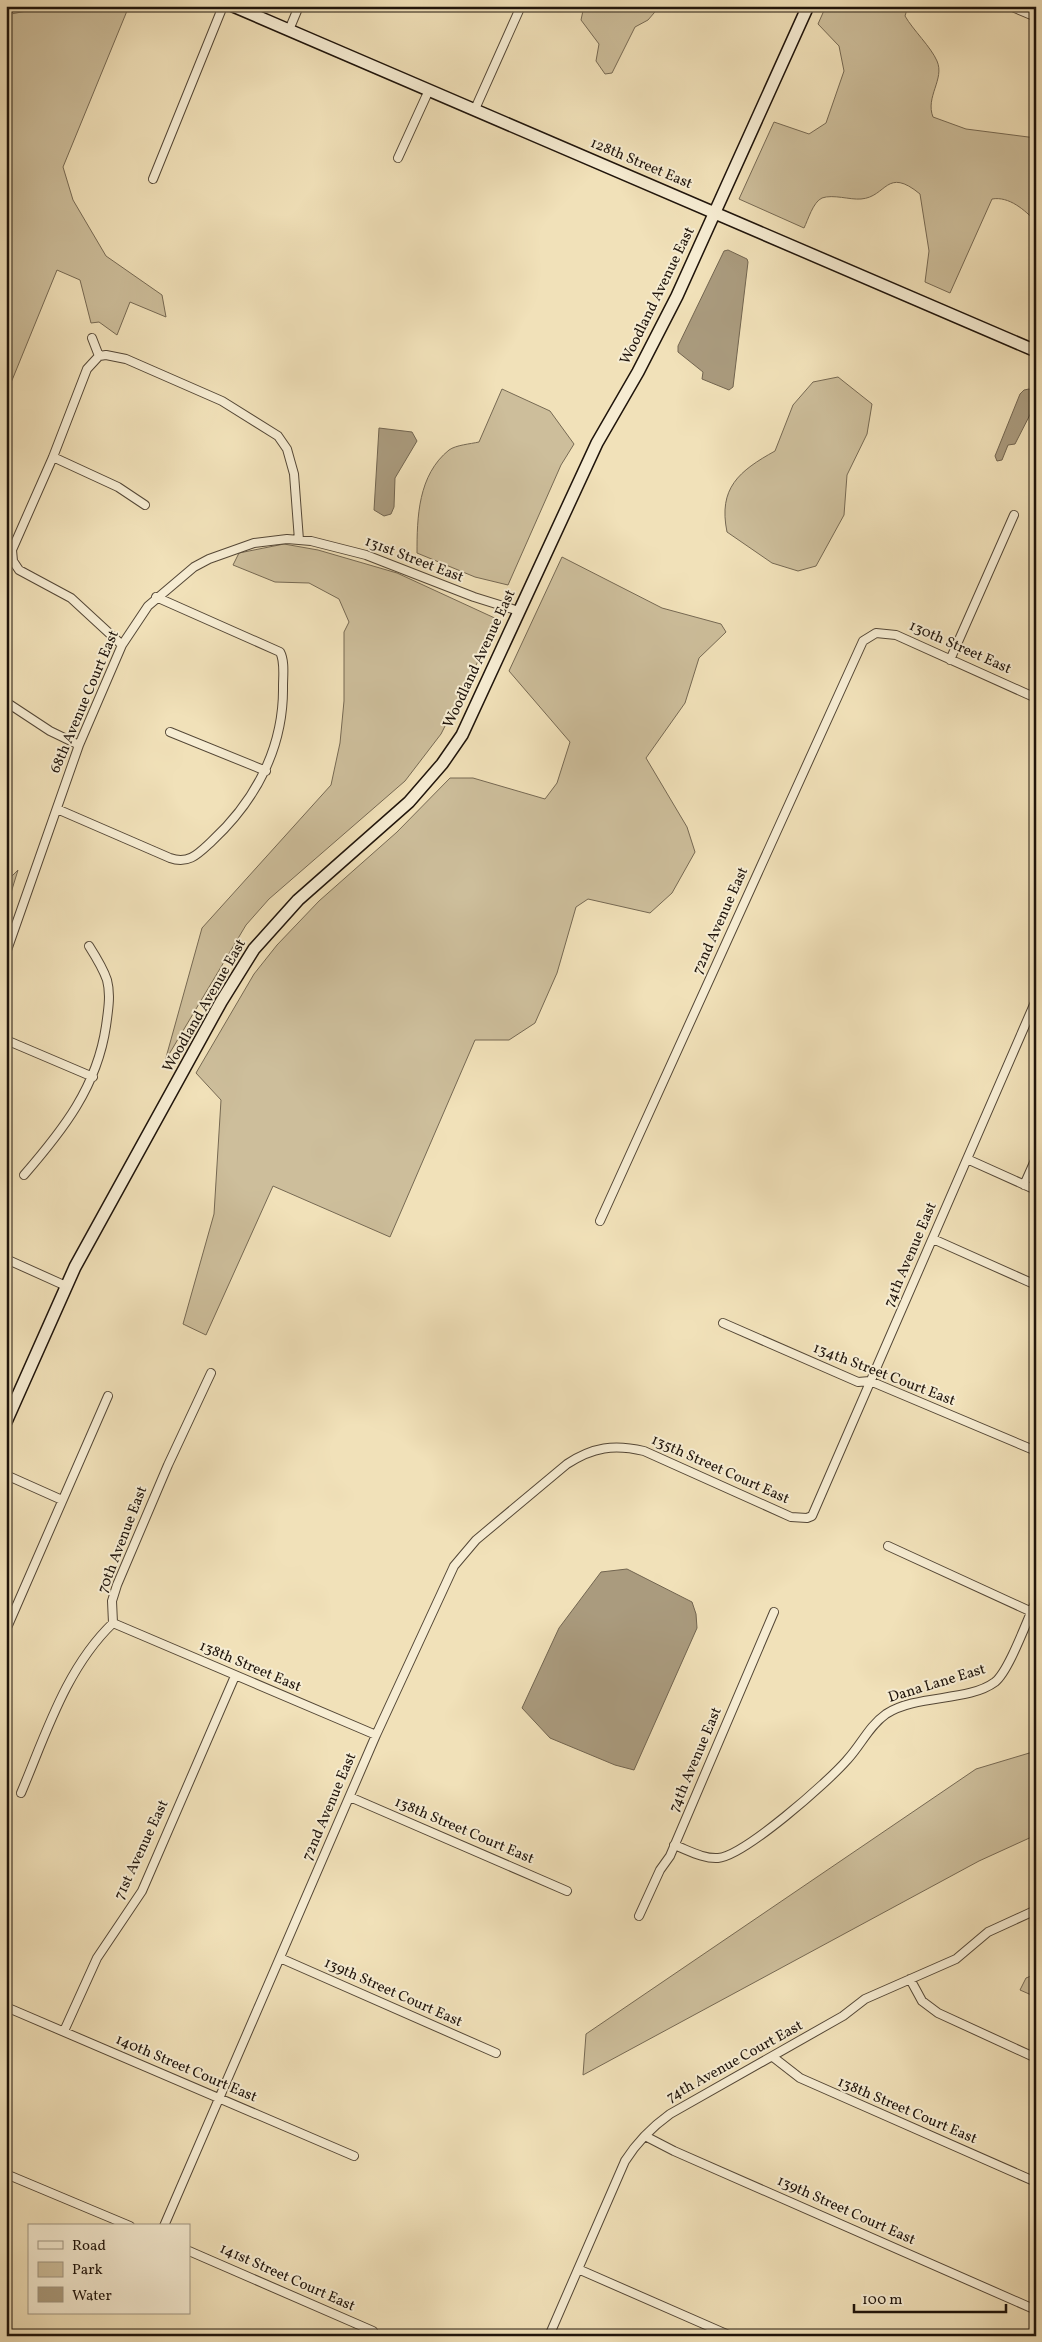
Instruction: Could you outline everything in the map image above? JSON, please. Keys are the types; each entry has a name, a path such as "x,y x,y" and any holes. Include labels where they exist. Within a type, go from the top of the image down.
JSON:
{"street":[{"path":"153,179 223,6"},
{"name":"128th Street East","path":"233,6 1036,351"},
{"path":"289,30 299,6"},
{"path":"475,109 521,6"},
{"name":"Woodland Avenue East","path":"6,1422 66,1286 221,1002 254,949 298,900 392,819 428,783 469,723 597,443 660,332 808,6"},
{"path":"1010,6 1036,18"},
{"path":"398,158 429,90"},
{"path":"92,338 99,356"},
{"path":"122,645 71,598 19,570 14,565 12,550 53,457 87,369 99,356 106,354 126,359 222,401 269,429 287,449 297,489 299,540"},
{"path":"53,457 118,487 145,505"},
{"path":"950,660 1014,515"},
{"name":"131st Street East","path":"299,540 326,543 366,555 467,595 519,611"},
{"name":"68th Avenue Court East","path":"6,953 79,745 122,645 137,620 156,597 182,575 209,559 254,543 299,540"},
{"path":"57,809 178,861 191,859 229,825 266,771 276,743 281,715 282,655 273,648 156,597"},
{"name":"130th Street East","path":"871,634 896,635 1036,698"},
{"name":"72nd Avenue East","path":"600,1221 859,646 871,634"},
{"path":"6,702 50,731 79,745"},
{"path":"170,732 266,771"},
{"path":"24,1175 72,1116 93,1077 105,1035 109,998 107,980 100,963 89,946"},
{"name":"74th Avenue East","path":"807,1518 815,1511 1036,1000"},
{"path":"6,1040 93,1077"},
{"path":"1024,1185 1036,1158"},
{"path":"967,1159 1036,1190"},
{"path":"933,1239 1036,1285"},
{"path":"6,1259 66,1286"},
{"name":"134th Street Court East","path":"723,1322 858,1382 870,1381 1036,1451"},
{"name":"70th Avenue East","path":"113,1623 112,1601 117,1585 168,1465 211,1374"},
{"path":"6,1630 108,1396"},
{"name":"135th Street Court East","path":"591,1450 613,1446 644,1452 791,1517 807,1518"},
{"name":"72nd Avenue East","path":"165,2224 376,1736 454,1566 476,1540 502,1516 567,1464 591,1450"},
{"path":"6,1475 62,1500"},
{"path":"888,1546 1033,1613"},
{"name":"Dana Lane East","path":"674,1845 704,1856 719,1858 727,1856 762,1833 821,1787 849,1758 874,1724 886,1714 914,1703 956,1695 994,1682 1004,1671 1033,1613 1036,1601"},
{"name":"74th Avenue East","path":"639,1916 660,1870 670,1856 774,1612"},
{"path":"21,1793 72,1674 101,1635 113,1623"},
{"name":"138th Street East","path":"113,1623 376,1736"},
{"name":"71st Avenue East","path":"64,2031 97,1958 142,1891 235,1676"},
{"name":"138th Street Court East","path":"350,1797 567,1891"},
{"name":"74th Avenue Court East","path":"549,2336 626,2161 645,2136 670,2114 843,2016 865,1999 956,1959 988,1932 1036,1910"},
{"name":"139th Street Court East","path":"280,1958 496,2053"},
{"path":"910,1979 922,2001 938,2013 1036,2058"},
{"name":"140th Street Court East","path":"6,2007 354,2156"},
{"name":"138th Street Court East","path":"773,2057 800,2078 1036,2182"},
{"name":"139th Street Court East","path":"645,2136 674,2151 1036,2310"},
{"path":"6,2174 125,2224"},
{"name":"141st Street Court East","path":"190,2251 374,2331"},
{"path":"578,2269 731,2336"}],"green space":[{"path":"52,6 129,6 63,167 73,200 106,256 162,295 166,317 130,302 117,335 99,322 91,323 80,280 57,270 6,395 6,15"},
{"path":"584,6 660,6 648,20 635,27 612,73 605,74 596,61 599,44 581,20"},
{"path":"826,6 908,6 905,16 931,50 939,68 939,75 931,102 933,117 966,129 1036,138 1036,222 1022,209 1010,202 992,199 950,293 925,282 929,251 920,194 909,186 893,183 870,197 861,199 822,198 813,207 804,228 739,199 774,122 809,134 826,123 844,71 839,46 818,24"},
{"path":"838,377 872,404 867,434 847,475 844,515 816,566 798,571 772,563 727,532 726,504 734,482 751,466 775,451 793,405 813,382"},
{"path":"502,389 550,411 574,444 561,465 508,585 475,577 417,553 421,497 431,472 439,460 452,448 479,442"},
{"path":"284,544 318,550 397,573 499,620 441,734 405,781 269,899 246,925 165,1061 202,928 331,785 340,743 344,701 344,632 349,622 339,599 309,583 275,582 233,565 239,553"},
{"path":"562,557 662,608 721,624 726,632 699,658 685,703 646,758 687,827 695,852 672,893 650,913 588,899 576,907 557,973 535,1023 509,1040 475,1040 390,1237 273,1186 206,1335 183,1324 214,1214 221,1100 196,1073 254,974 277,945 319,901 397,832 450,778 473,778 545,799 557,783 570,742 509,671"},
{"path":"18,870 6,909 6,882"},
{"path":"1036,1751 1036,1835 979,1861 583,2075 586,2034 976,1769"},
{"path":"1036,1974 1036,1997 1020,1990 1026,1978"}],"water":[{"path":"728,250 747,259 748,262 733,387 729,390 702,379 703,372 678,352 678,346 724,251"},
{"path":"1029,389 1036,392 1036,403 1015,444 1008,445 1002,460 997,461 995,456 1020,394 1024,390"},
{"path":"379,428 412,432 417,441 395,478 394,507 391,514 384,516 374,510"},
{"path":"627,1569 692,1602 696,1614 697,1628 634,1770 615,1765 550,1738 522,1708 559,1628 601,1572"}]}
